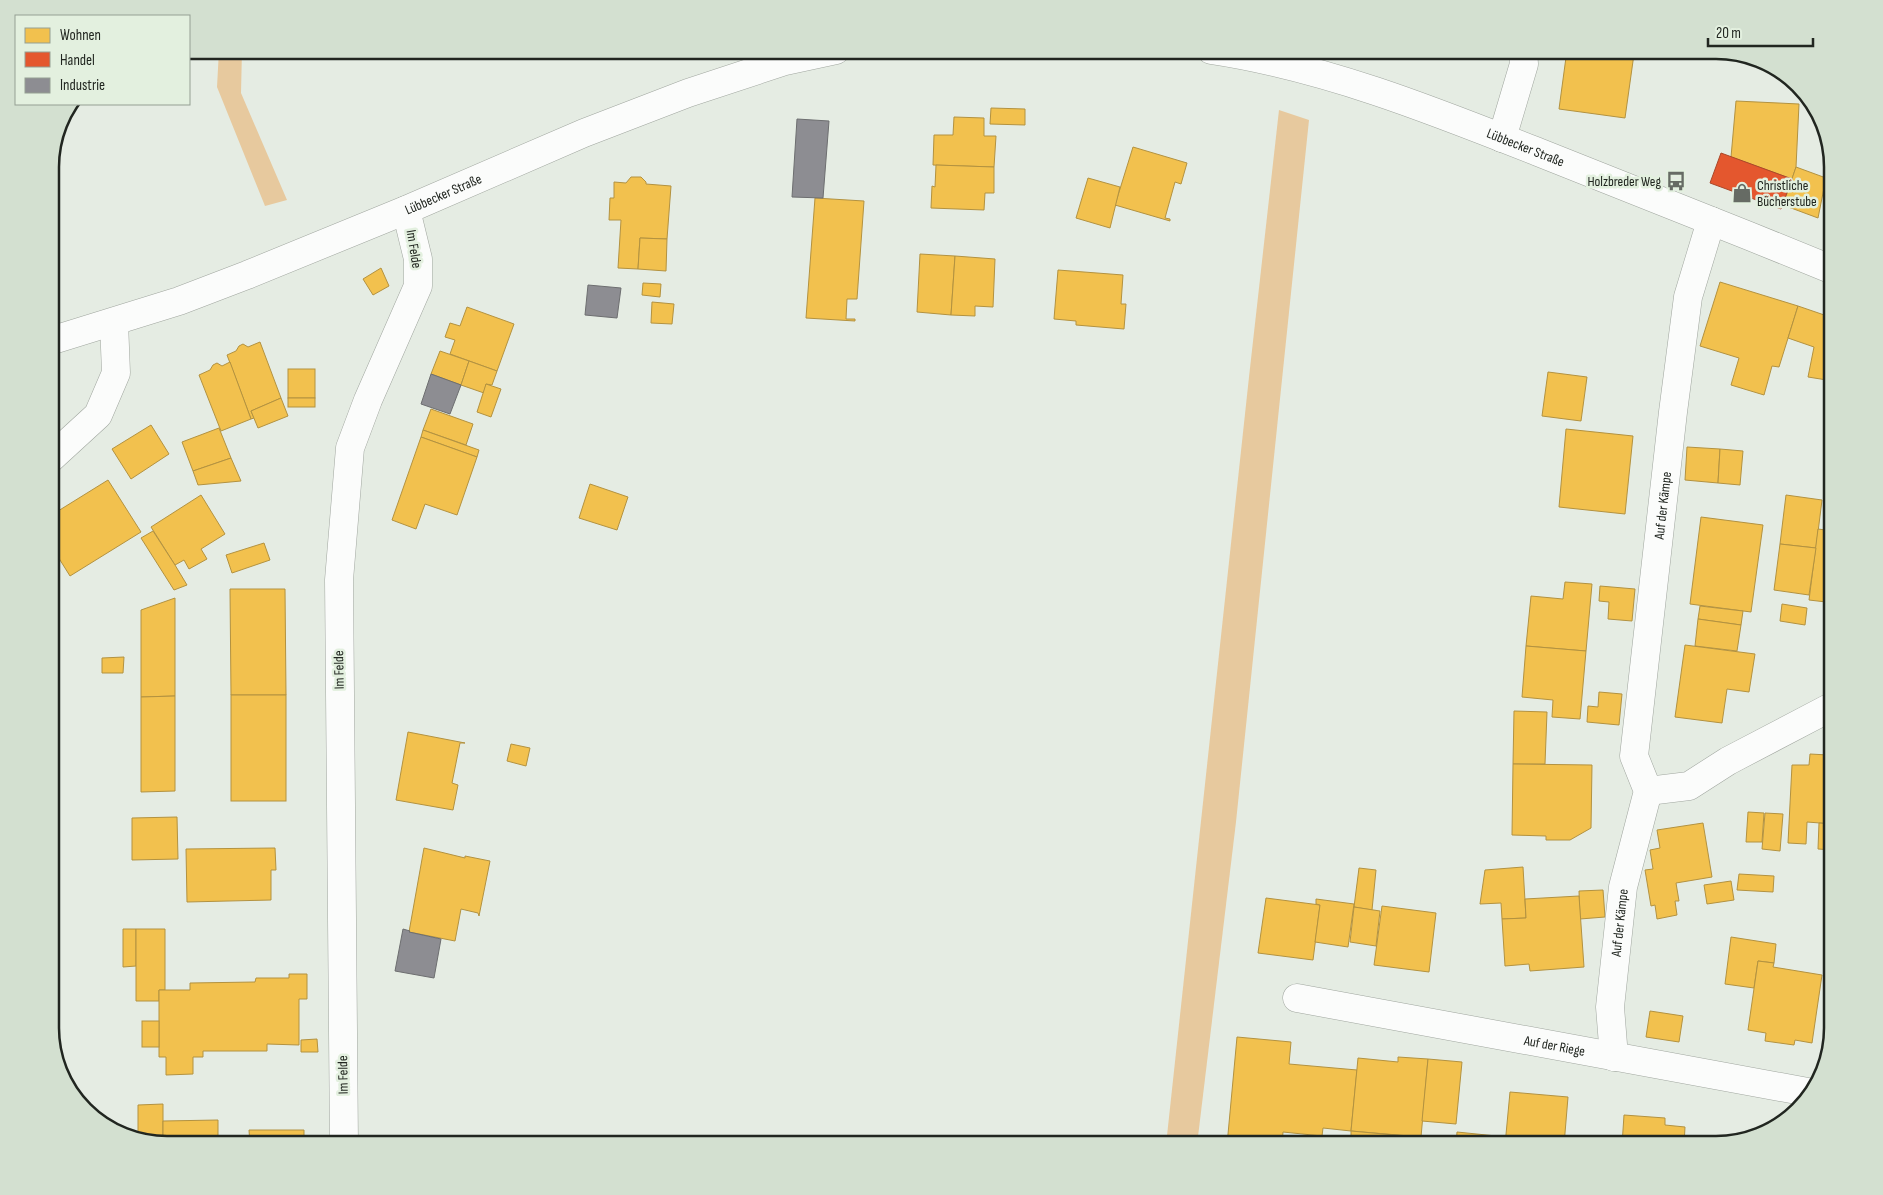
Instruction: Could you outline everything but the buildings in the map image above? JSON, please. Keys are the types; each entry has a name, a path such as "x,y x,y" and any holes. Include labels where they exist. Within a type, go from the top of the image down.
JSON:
{"street":[{"name":"Lübbecker Straße","path":"59,338 178,301 247,275 406,210 584,133 688,93 794,59"},
{"name":"Lübbecker Straße","path":"1257,59 1359,85 1502,138 1824,266"},
{"path":"1502,138 1524,64 1524,59"},
{"name":"Im Felde","path":"344,1136 338,580 350,448 368,400 418,286 418,258 406,210"},
{"name":"Auf der Kämpe","path":"1614,1057 1610,1007 1623,887 1648,791 1634,756 1672,412 1686,307 1711,221"},
{"path":"59,451 98,415 116,373 114,322"},
{"path":"1648,791 1689,786 1728,761 1824,711"},
{"name":"Auf der Riege","path":"1296,998 1803,1092"}],"shaded area":[{"path":"219,59 242,59 241,93 287,200 265,206 217,87"},
{"path":"1279,110 1309,120 1236,822 1198,1136 1167,1136"}],"place":[{"name":"Holzbreder Weg","path":"1676,181"},
{"name":"Christliche Bücherstube","path":"1742,193"}]}
